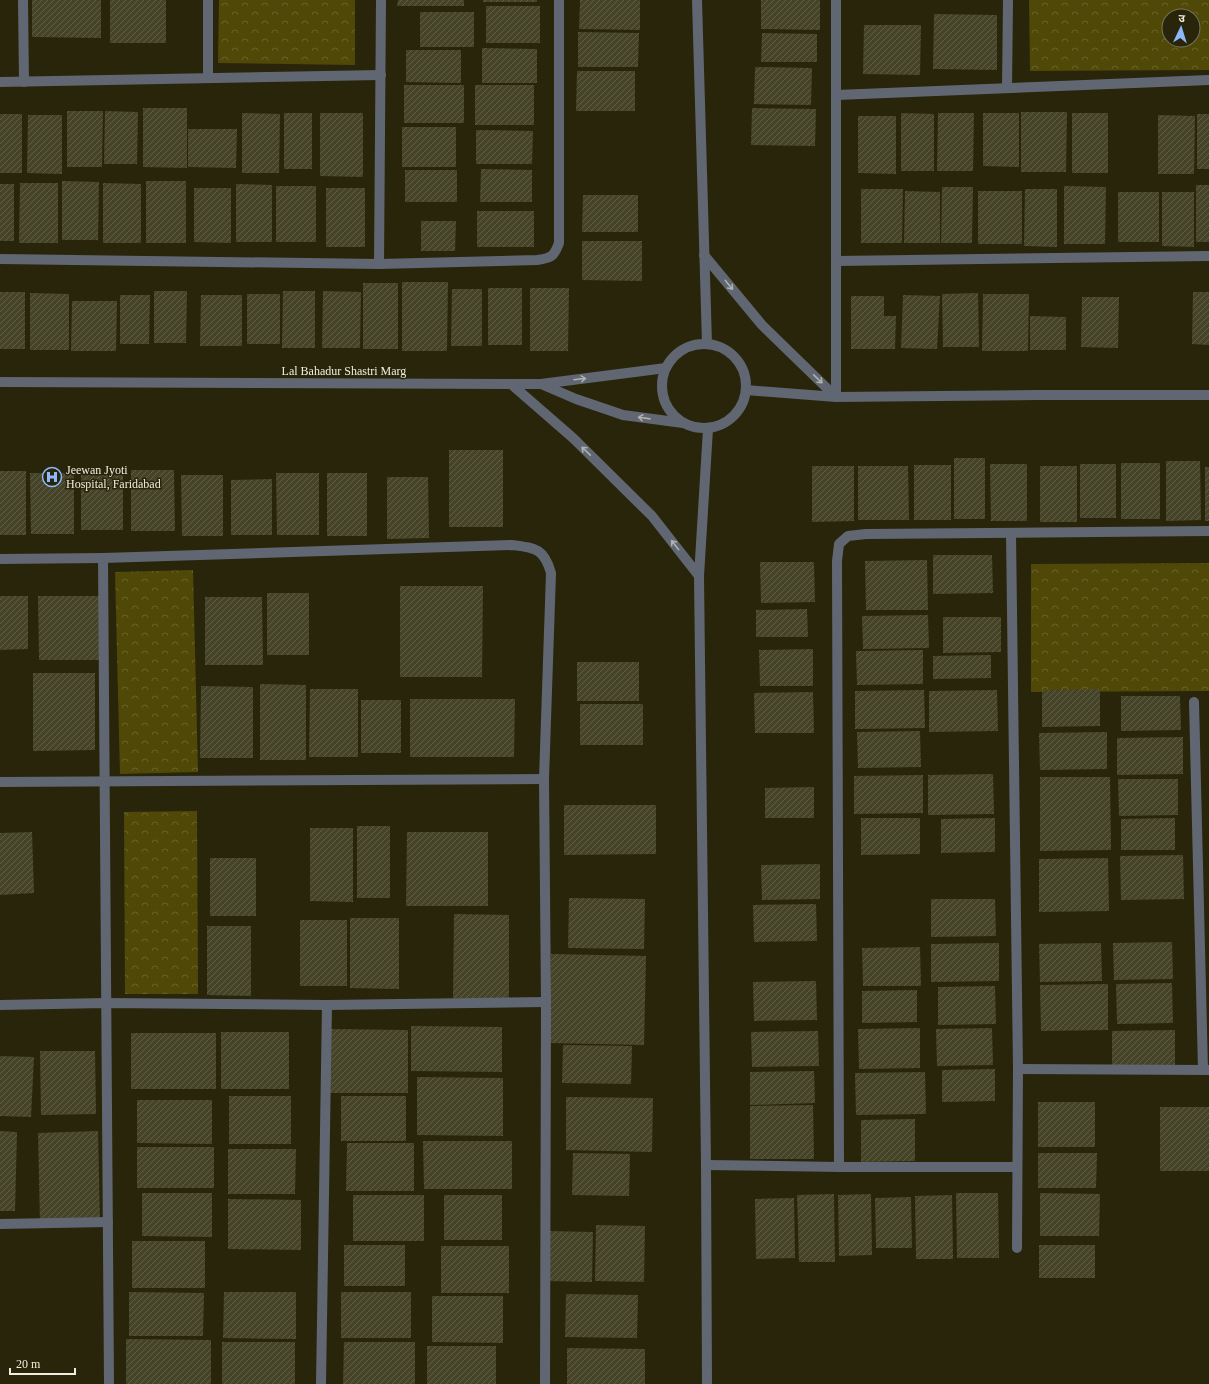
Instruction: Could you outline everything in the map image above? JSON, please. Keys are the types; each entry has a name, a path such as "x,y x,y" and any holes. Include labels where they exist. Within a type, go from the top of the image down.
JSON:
{"street":[{"path":"24,0 24,82"},
{"path":"208,0 208,78"},
{"path":"380,264 381,0"},
{"path":"0,259 380,264 537,260 550,258 556,252 559,243 559,0"},
{"path":"697,0 707,344"},
{"path":"836,0 836,397"},
{"path":"1007,88 1008,0"},
{"path":"0,82 381,75"},
{"path":"836,95 1209,80"},
{"path":"704,254 762,325 836,397"},
{"path":"836,261 1209,256"},
{"path":"707,344 720,347 732,354 740,364 746,377 746,390 743,405 734,416 722,425 708,429 695,428 683,423 672,415 664,404 661,392 662,379 666,368 673,357 694,345 707,344"},
{"path":"542,384 666,368"},
{"name":"Lal Bahadur Shastri Marg","path":"0,382 542,384 576,400 623,415 683,423"},
{"path":"511,384 573,438 652,516 699,576"},
{"path":"746,390 836,397 1209,395"},
{"path":"707,1384 699,576 708,429"},
{"path":"839,1168 837,561 839,544 848,536 866,534 1209,532"},
{"path":"1011,534 1018,1069 1017,1248"},
{"path":"0,559 103,558 512,545 530,547 541,552 548,561 551,573 544,780 546,1002 545,1384"},
{"path":"103,558 109,1384"},
{"path":"1018,1069 1206,1070 1194,702"},
{"path":"0,782 544,780"},
{"path":"0,1005 106,1003 327,1005 546,1002"},
{"path":"321,1384 327,1005"},
{"path":"706,1165 839,1168 1017,1167"},
{"path":"0,1224 108,1222"}],"green space":[{"path":"219,0 355,0 355,65 218,63"},
{"path":"1029,0 1209,0 1209,70 1030,71"},
{"path":"1209,563 1209,691 1031,692 1031,564"},
{"path":"193,570 198,772 120,774 115,572"},
{"path":"197,811 198,994 125,994 124,812"}],"building":[{"path":"32,0 101,0 101,38 32,37"},
{"path":"110,0 166,0 166,43 110,43"},
{"path":"398,0 464,0 464,6 397,6"},
{"path":"483,0 537,0 537,2 483,2"},
{"path":"580,0 640,0 640,30 579,29"},
{"path":"761,0 820,0 820,30 761,29"},
{"path":"486,6 540,6 540,43 486,43"},
{"path":"420,12 474,12 474,47 420,47"},
{"path":"934,14 997,15 997,70 933,69"},
{"path":"864,25 921,25 920,75 863,74"},
{"path":"578,32 639,33 638,67 578,67"},
{"path":"762,33 817,34 817,62 761,62"},
{"path":"482,48 537,49 537,83 482,83"},
{"path":"406,50 461,50 461,83 406,82"},
{"path":"755,67 812,68 811,105 754,104"},
{"path":"577,71 635,71 635,111 576,111"},
{"path":"404,85 464,85 464,123 404,123"},
{"path":"475,85 534,85 534,125 475,125"},
{"path":"143,108 187,108 187,168 143,167"},
{"path":"752,108 816,109 815,146 751,145"},
{"path":"67,111 103,111 102,167 67,167"},
{"path":"105,111 138,112 137,164 104,164"},
{"path":"1021,112 1067,112 1066,172 1021,172"},
{"path":"242,113 280,114 279,173 242,173"},
{"path":"284,113 312,113 312,169 284,169"},
{"path":"320,113 363,113 363,177 320,176"},
{"path":"901,113 934,114 934,171 901,171"},
{"path":"938,113 974,113 973,171 937,171"},
{"path":"983,113 1019,113 1019,167 983,166"},
{"path":"1072,113 1108,113 1108,173 1072,173"},
{"path":"0,114 22,114 22,173 0,173"},
{"path":"1197,114 1209,114 1209,169 1197,169"},
{"path":"28,115 62,115 62,174 27,173"},
{"path":"1158,115 1195,116 1194,174 1158,174"},
{"path":"858,116 896,116 896,174 858,173"},
{"path":"402,127 456,127 456,167 402,167"},
{"path":"188,129 237,129 236,168 188,167"},
{"path":"476,130 533,131 532,164 476,164"},
{"path":"481,169 532,170 532,202 480,202"},
{"path":"405,170 457,170 457,202 405,202"},
{"path":"62,181 99,182 98,240 62,240"},
{"path":"146,181 186,181 186,243 146,243"},
{"path":"20,183 58,183 58,243 19,243"},
{"path":"103,183 141,184 141,243 103,243"},
{"path":"0,184 14,184 14,241 0,241"},
{"path":"236,184 272,185 272,242 236,242"},
{"path":"1196,185 1209,185 1209,242 1196,242"},
{"path":"276,186 316,186 316,242 276,242"},
{"path":"1064,186 1106,187 1105,244 1064,244"},
{"path":"942,187 973,187 972,243 941,243"},
{"path":"194,188 231,188 231,243 194,242"},
{"path":"326,188 365,188 365,247 326,247"},
{"path":"861,189 903,189 902,243 861,243"},
{"path":"1025,189 1057,189 1057,247 1024,246"},
{"path":"905,191 940,192 940,243 904,243"},
{"path":"978,191 1022,191 1022,244 978,244"},
{"path":"1118,192 1159,192 1159,242 1118,242"},
{"path":"1162,192 1194,192 1194,247 1162,246"},
{"path":"583,195 638,195 638,232 582,232"},
{"path":"477,211 534,211 534,247 477,247"},
{"path":"421,221 456,221 455,251 421,251"},
{"path":"582,241 642,241 642,281 582,280"},
{"path":"402,282 448,282 447,351 402,351"},
{"path":"363,283 398,283 398,349 363,349"},
{"path":"488,288 522,288 522,345 488,345"},
{"path":"530,288 569,288 568,351 530,351"},
{"path":"452,289 482,289 482,346 451,346"},
{"path":"154,291 187,291 186,343 154,343"},
{"path":"283,291 315,291 315,348 282,348"},
{"path":"323,291 361,292 360,348 322,348"},
{"path":"0,292 25,292 25,349 0,349"},
{"path":"1193,292 1209,292 1209,345 1192,344"},
{"path":"30,293 69,294 69,350 30,350"},
{"path":"978,293 979,347 943,347 942,294"},
{"path":"247,294 280,294 280,344 247,344"},
{"path":"983,294 1029,294 1028,351 982,351"},
{"path":"120,295 150,295 149,344 120,344"},
{"path":"201,295 242,295 242,346 200,346"},
{"path":"903,295 940,296 937,349 901,348"},
{"path":"851,296 884,296 884,316 896,316 895,349 851,349"},
{"path":"1082,297 1119,297 1118,348 1081,347"},
{"path":"72,301 117,301 116,351 71,351"},
{"path":"1030,316 1066,317 1066,350 1030,350"},
{"path":"449,450 503,450 503,527 449,527"},
{"path":"954,458 985,458 985,519 954,519"},
{"path":"1166,461 1200,461 1201,520 1166,521"},
{"path":"1121,463 1160,463 1160,519 1121,519"},
{"path":"990,464 1027,464 1027,521 991,521"},
{"path":"1080,464 1116,464 1116,518 1080,518"},
{"path":"914,465 951,465 951,520 914,520"},
{"path":"812,466 854,466 854,521 812,522"},
{"path":"858,466 908,466 909,520 858,520"},
{"path":"1040,466 1077,466 1077,522 1040,522"},
{"path":"1205,467 1209,467 1209,521 1205,521"},
{"path":"131,470 174,470 175,531 131,531"},
{"path":"0,471 26,471 26,535 0,535"},
{"path":"30,473 74,473 74,534 31,534"},
{"path":"276,473 319,473 319,535 277,535"},
{"path":"327,473 367,473 367,536 327,536"},
{"path":"81,475 123,475 123,530 81,530"},
{"path":"181,475 223,475 223,536 182,536"},
{"path":"387,477 428,477 429,538 387,539"},
{"path":"272,479 272,535 231,535 231,480"},
{"path":"933,555 992,555 993,593 933,594"},
{"path":"927,560 928,610 866,610 865,561"},
{"path":"760,562 814,562 815,602 761,603"},
{"path":"400,586 483,586 482,677 400,677"},
{"path":"267,593 309,593 309,655 267,655"},
{"path":"0,596 28,596 28,649 0,650"},
{"path":"38,596 100,596 100,660 39,660"},
{"path":"205,597 262,597 263,665 205,665"},
{"path":"807,609 808,637 756,637 756,610"},
{"path":"928,615 929,648 863,649 862,616"},
{"path":"943,617 1001,617 1001,652 943,653"},
{"path":"813,649 813,686 760,686 759,650"},
{"path":"923,650 923,684 857,685 856,651"},
{"path":"991,655 991,678 933,679 933,656"},
{"path":"577,662 639,662 639,701 577,701"},
{"path":"33,673 95,673 95,750 33,751"},
{"path":"260,684 306,685 306,760 260,760"},
{"path":"201,686 253,687 253,758 200,758"},
{"path":"310,689 358,689 358,757 309,757"},
{"path":"1100,689 1100,726 1042,727 1042,690"},
{"path":"924,690 925,728 855,729 855,691"},
{"path":"997,690 998,731 929,732 929,691"},
{"path":"813,692 814,733 755,733 754,693"},
{"path":"1121,696 1180,696 1181,730 1121,731"},
{"path":"410,699 515,699 514,757 410,757"},
{"path":"361,700 401,700 401,753 361,753"},
{"path":"580,704 643,704 643,745 580,745"},
{"path":"920,731 921,767 858,768 857,732"},
{"path":"1107,732 1107,769 1040,770 1039,733"},
{"path":"1183,737 1183,774 1117,775 1117,738"},
{"path":"993,774 994,814 928,815 928,775"},
{"path":"923,775 923,813 854,814 854,776"},
{"path":"1040,777 1110,777 1111,850 1040,851"},
{"path":"1118,779 1178,779 1178,815 1119,816"},
{"path":"814,787 814,818 765,818 765,788"},
{"path":"564,805 656,805 656,854 564,855"},
{"path":"861,818 920,818 920,854 861,855"},
{"path":"995,818 995,852 941,853 941,819"},
{"path":"1175,818 1175,850 1121,850 1121,819"},
{"path":"357,826 390,826 390,898 357,898"},
{"path":"310,828 353,828 353,902 310,901"},
{"path":"32,832 34,893 0,895 0,833"},
{"path":"407,832 488,832 488,906 406,906"},
{"path":"1183,855 1184,899 1121,900 1120,856"},
{"path":"210,858 256,858 256,916 210,916"},
{"path":"1108,858 1109,911 1039,912 1039,859"},
{"path":"820,864 820,899 762,900 761,865"},
{"path":"569,898 645,899 644,949 568,948"},
{"path":"931,899 995,899 996,936 931,937"},
{"path":"816,904 817,941 754,942 753,905"},
{"path":"454,914 509,915 509,998 453,998"},
{"path":"350,918 399,918 399,989 350,988"},
{"path":"300,920 347,920 347,986 300,986"},
{"path":"207,926 251,926 251,996 207,995"},
{"path":"1172,942 1173,979 1114,980 1113,943"},
{"path":"999,943 999,981 931,982 931,944"},
{"path":"1101,943 1102,981 1040,982 1039,944"},
{"path":"920,947 921,986 863,986 862,948"},
{"path":"551,954 646,956 644,1045 550,1043"},
{"path":"816,981 817,1020 754,1021 753,982"},
{"path":"1172,983 1173,1023 1117,1024 1116,984"},
{"path":"1108,984 1108,1030 1041,1031 1040,985"},
{"path":"995,986 996,1024 938,1025 938,987"},
{"path":"917,990 917,1022 862,1023 862,991"},
{"path":"411,1026 502,1027 502,1072 411,1071"},
{"path":"920,1028 920,1068 859,1069 858,1029"},
{"path":"992,1028 993,1065 937,1066 936,1029"},
{"path":"329,1029 408,1030 408,1093 329,1093"},
{"path":"1175,1030 1175,1067 1112,1068 1112,1031"},
{"path":"818,1031 819,1066 752,1067 751,1032"},
{"path":"221,1032 289,1032 289,1089 221,1089"},
{"path":"131,1033 216,1033 216,1089 131,1089"},
{"path":"563,1045 632,1046 631,1084 562,1083"},
{"path":"40,1051 95,1051 96,1114 41,1115"},
{"path":"0,1056 34,1057 31,1117 0,1116"},
{"path":"995,1069 995,1101 942,1102 942,1070"},
{"path":"814,1071 815,1103 750,1105 750,1072"},
{"path":"925,1072 926,1114 856,1115 855,1073"},
{"path":"417,1077 503,1078 503,1136 417,1135"},
{"path":"229,1096 291,1096 291,1144 229,1144"},
{"path":"341,1096 406,1096 406,1141 341,1141"},
{"path":"566,1097 653,1098 652,1152 566,1150"},
{"path":"137,1100 212,1100 212,1144 137,1143"},
{"path":"1038,1102 1095,1102 1095,1147 1038,1147"},
{"path":"813,1105 814,1159 750,1159 750,1106"},
{"path":"1160,1107 1209,1107 1209,1171 1160,1171"},
{"path":"915,1119 915,1161 861,1162 861,1120"},
{"path":"0,1131 17,1132 15,1211 0,1211"},
{"path":"98,1131 100,1221 40,1223 38,1133"},
{"path":"423,1141 512,1141 512,1189 424,1189"},
{"path":"347,1143 414,1143 414,1191 346,1191"},
{"path":"137,1147 214,1147 214,1188 137,1188"},
{"path":"228,1149 296,1149 295,1194 228,1194"},
{"path":"573,1153 630,1154 629,1196 572,1195"},
{"path":"1038,1153 1097,1153 1096,1188 1038,1188"},
{"path":"142,1193 212,1193 212,1237 142,1236"},
{"path":"956,1193 998,1193 999,1258 957,1258"},
{"path":"1040,1193 1100,1194 1099,1236 1040,1236"},
{"path":"834,1194 835,1262 799,1262 797,1195"},
{"path":"871,1194 872,1255 839,1256 838,1195"},
{"path":"353,1195 424,1195 424,1241 353,1241"},
{"path":"444,1195 502,1195 502,1240 444,1240"},
{"path":"952,1195 953,1259 916,1259 915,1196"},
{"path":"911,1197 912,1248 876,1248 875,1198"},
{"path":"794,1198 795,1258 756,1259 755,1199"},
{"path":"228,1199 301,1200 301,1250 228,1249"},
{"path":"596,1225 645,1226 644,1282 595,1281"},
{"path":"548,1231 593,1232 592,1282 547,1281"},
{"path":"132,1241 205,1241 205,1288 132,1288"},
{"path":"344,1245 405,1245 405,1286 344,1286"},
{"path":"1039,1245 1095,1245 1095,1278 1039,1278"},
{"path":"441,1246 509,1246 509,1293 441,1293"},
{"path":"129,1292 204,1293 203,1336 129,1336"},
{"path":"224,1292 296,1292 296,1339 223,1338"},
{"path":"341,1292 411,1292 411,1338 341,1338"},
{"path":"566,1294 638,1295 637,1338 565,1337"},
{"path":"432,1296 503,1296 503,1343 432,1342"},
{"path":"126,1339 211,1340 211,1384 126,1384"},
{"path":"222,1342 295,1342 295,1384 222,1384"},
{"path":"344,1342 415,1342 415,1384 343,1384"},
{"path":"427,1346 496,1346 496,1384 427,1384"},
{"path":"567,1348 645,1349 645,1384 567,1384"}],"place":[{"name":"Jeewan Jyoti Hospital, Faridabad","path":"52,477"}]}
